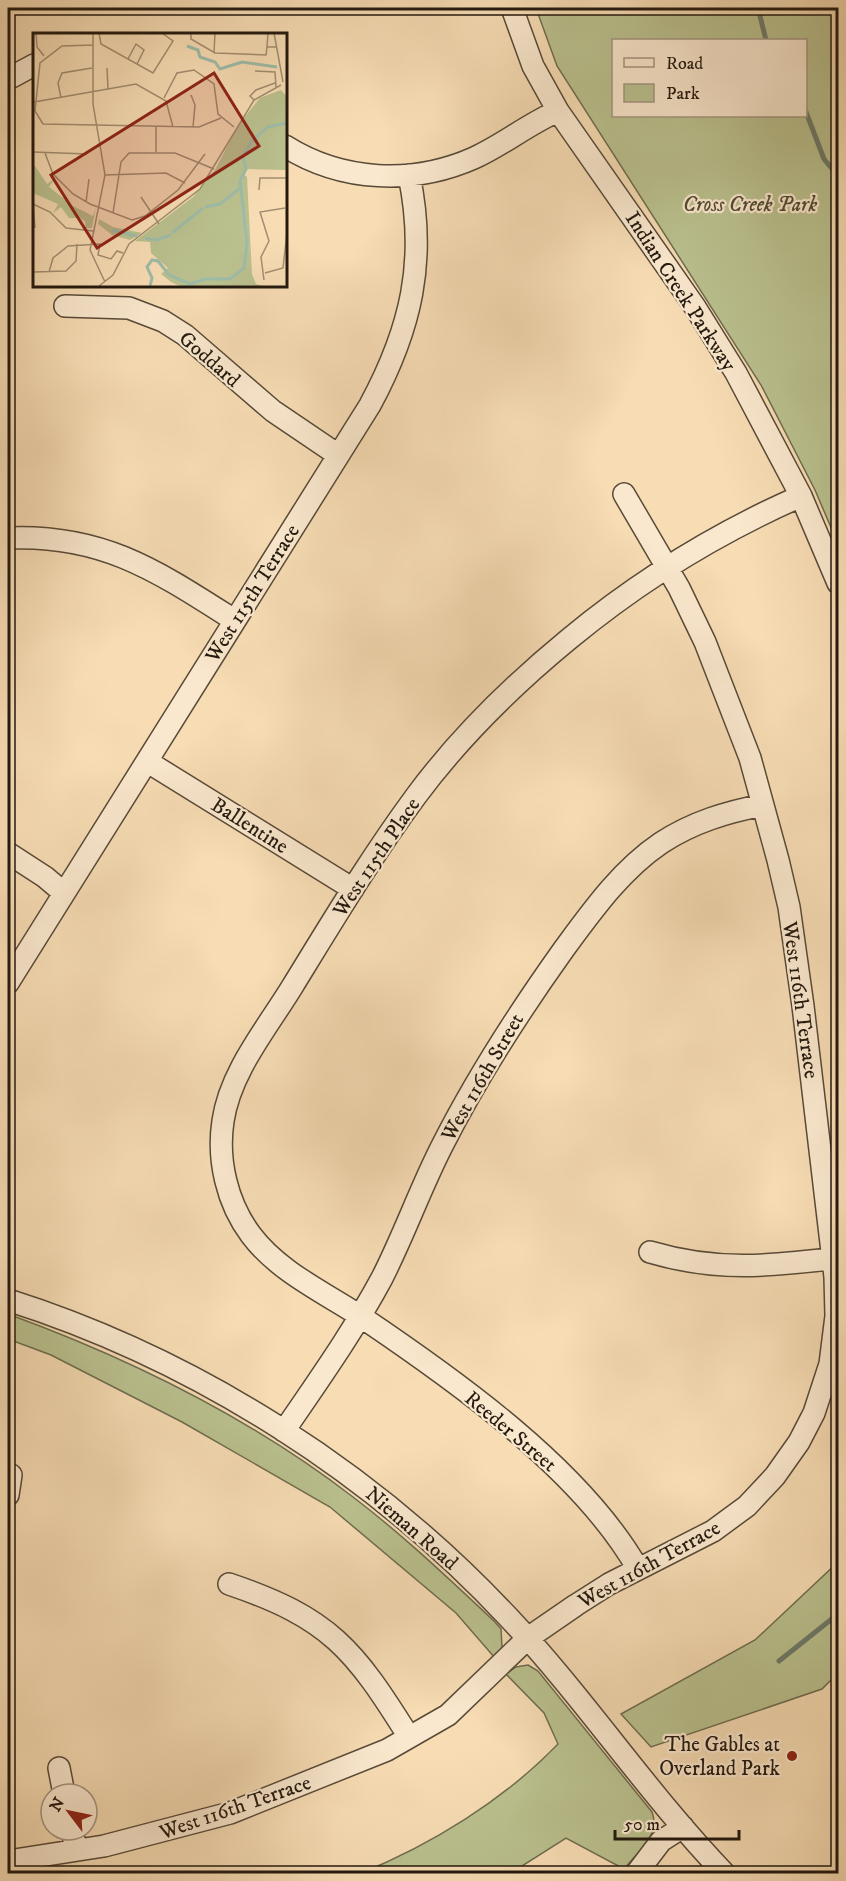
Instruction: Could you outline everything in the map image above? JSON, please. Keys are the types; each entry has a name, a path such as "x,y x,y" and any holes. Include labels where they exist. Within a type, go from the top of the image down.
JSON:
{"street":[{"name":"Indian Creek Parkway","path":"512,8 533,66 558,111 695,307 736,373 801,496 838,583"},
{"path":"8,79 33,66"},
{"path":"286,146 333,168 365,175 429,173 474,158 528,125 558,111"},
{"name":"West 115th Terrace","path":"8,984 148,762 390,368 405,327 414,286 418,247 416,206 409,175"},
{"name":"Goddard","path":"65,306 129,308 163,321 184,335 273,411 338,455"},
{"name":"West 116th Terrace","path":"99,1839 139,1838 230,1813 366,1759 448,1715 528,1638 592,1594 713,1532 747,1506 775,1476 799,1442 814,1413 830,1364 836,1316 836,1258 789,907 763,805 736,718 705,642 668,568 624,494"},
{"name":"West 115th Place","path":"361,1317 285,1268 251,1235 236,1210 226,1183 221,1147 224,1117 238,1074 353,889 418,794 462,741 512,690 568,640 626,596 668,568 766,512 801,496"},
{"path":"8,538 51,538 91,545 129,557 160,573 234,620"},
{"name":"Ballentine","path":"148,762 353,889"},
{"name":"West 116th Street","path":"284,1431 361,1317 397,1246 441,1148 480,1075 520,1011 584,922 633,864 662,843 693,825 763,805"},
{"path":"8,853 45,877 64,893"},
{"path":"650,1252 677,1260 728,1267 771,1266 836,1258"},
{"name":"Nieman Road","path":"8,1300 101,1335 169,1366 284,1431 343,1470 405,1520 479,1587 528,1638 683,1827 725,1874"},
{"name":"Reeder Street","path":"361,1317 424,1360 511,1428 557,1469 596,1509 623,1543 638,1569"},
{"path":"230,1584 274,1599 316,1622 347,1648 372,1678 409,1737"},
{"path":"59,1768 62,1782"},
{"path":"636,1874 662,1841 683,1827"},
{"name":"West 116th Terrace","path":"8,1861 68,1842"}],"green space":[{"name":"Cross Creek Park","path":"536,8 838,8 838,544 815,490 761,385 557,66"},
{"path":"8,1314 99,1350 188,1392 273,1441 313,1468 390,1526 494,1621 501,1629 502,1647 495,1658 456,1613 330,1507 182,1422 51,1355 8,1339"},
{"path":"838,1562 838,1673 822,1689 651,1747 621,1714 755,1640"},
{"path":"528,1665 538,1671 652,1812 653,1828 647,1843 624,1869 566,1838 511,1873 359,1874 413,1849 465,1819 514,1784 558,1744 544,1713 506,1674 516,1667"}],"waterway":[{"path":"761,8 760,16 766,39"},
{"path":"807,115 824,159 838,176"},
{"path":"779,1661 838,1614"}],"place":[{"name":"The Gables at Overland Park","path":"792,1756"}]}
